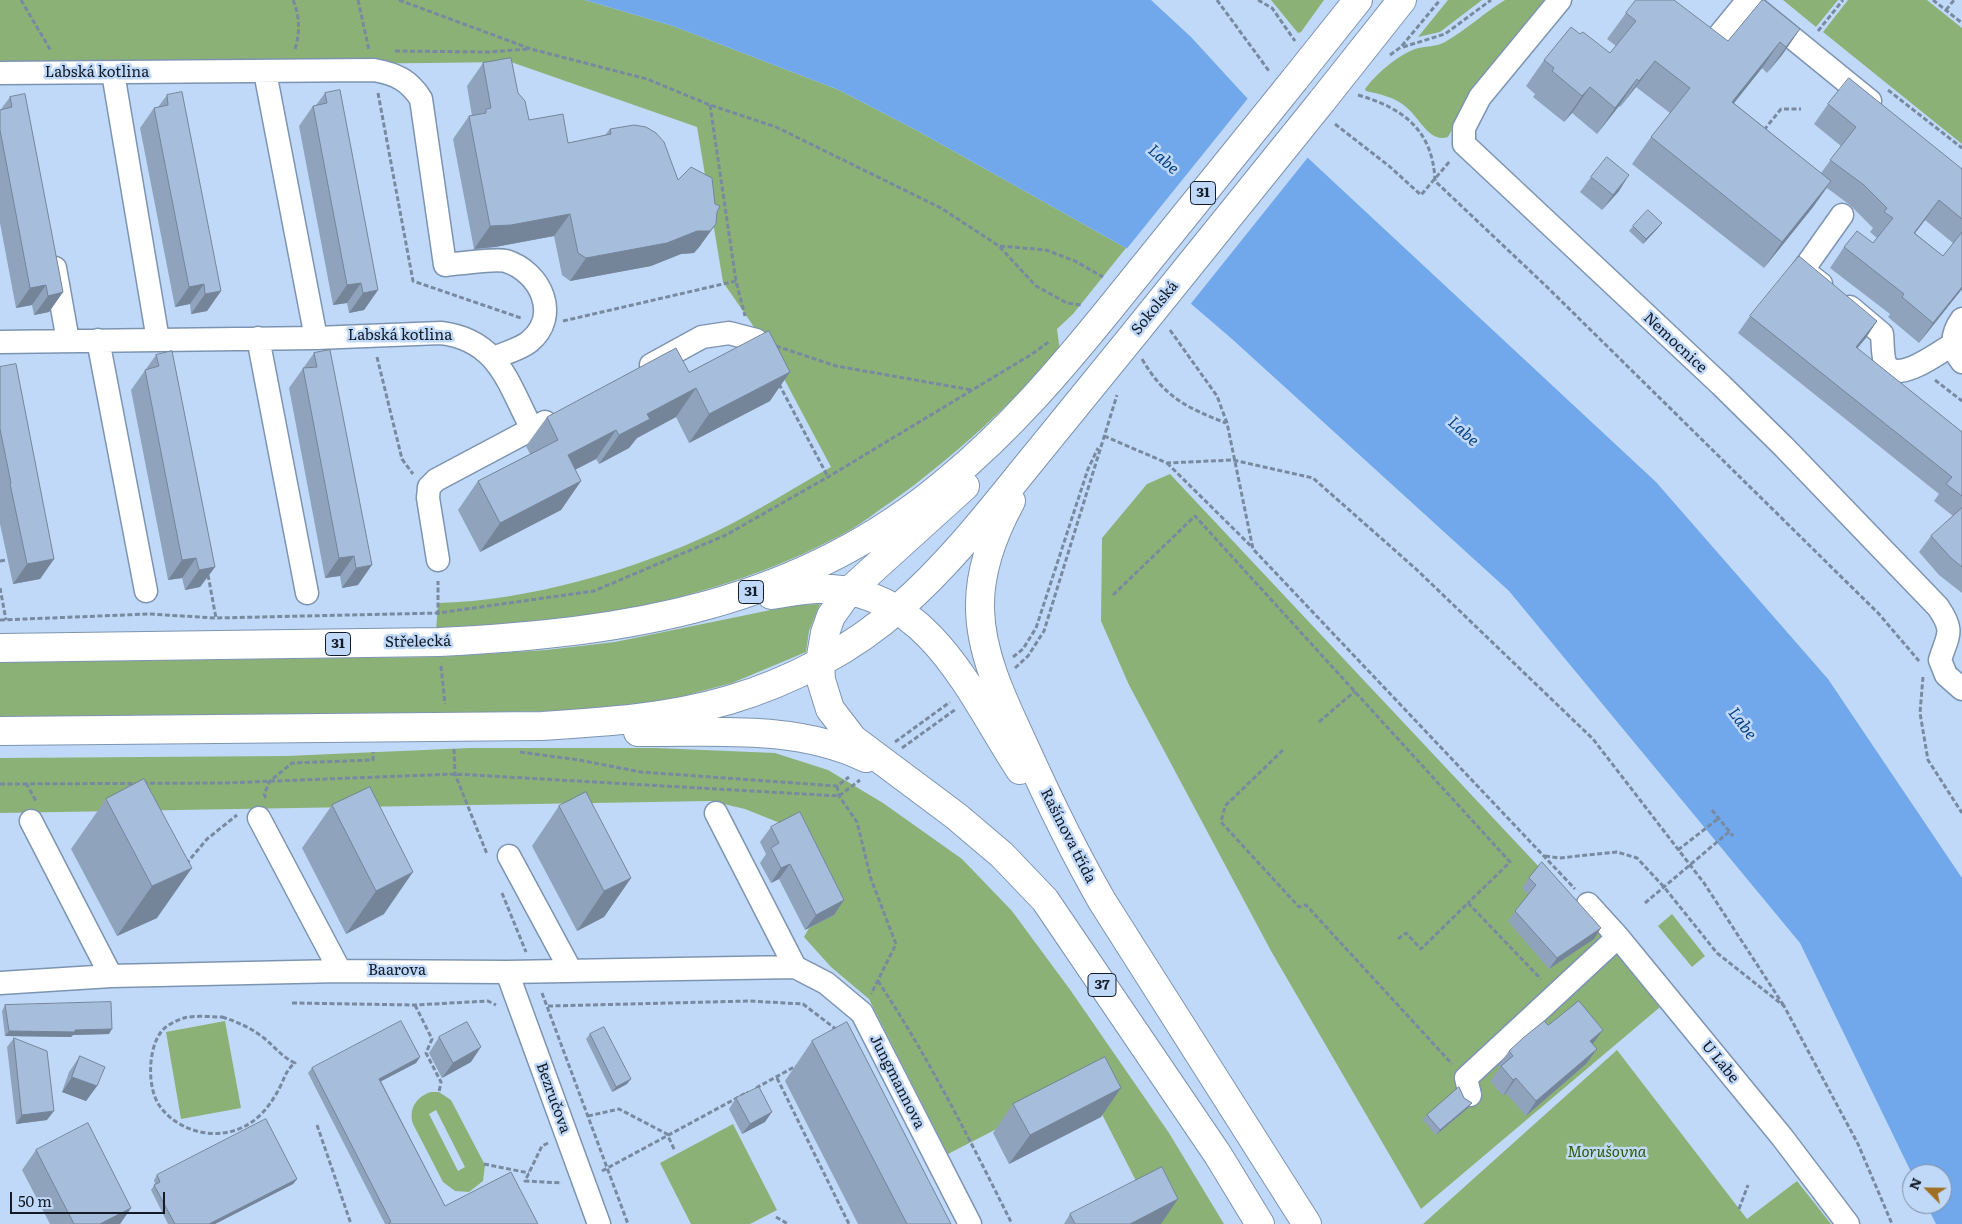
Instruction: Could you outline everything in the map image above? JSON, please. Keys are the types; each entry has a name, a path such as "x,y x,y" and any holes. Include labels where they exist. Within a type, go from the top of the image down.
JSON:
{"main road":[{"name":"31","path":"1049,384 1358,0"},
{"name":"Sokolská","path":"899,609 944,564 1139,328 1329,112 1402,0"},
{"name":"Střelecká","path":"0,648 439,642 559,634 675,615 782,580 825,560 888,524 934,492 1003,431 1049,384"},
{"path":"907,780 871,754 841,726 830,709 825,694 820,662 825,633 831,616 849,591 966,486 1015,429 1049,384"},
{"name":"Rašínova třída","path":"1064,420 1018,488 997,531 983,574 980,611 987,652 1003,699 1070,847 1102,901 1307,1224"},
{"path":"675,615 799,590 832,589 849,591 899,609 926,630 946,654 1070,847"},
{"name":"31","path":"0,731 449,743 542,726 617,721 695,708 758,690 820,662 899,609"},
{"path":"542,726 627,731 769,733 812,739 854,752 907,780"},
{"name":"37","path":"907,780 956,816 1002,855 1045,900 1218,1155 1260,1224"}],"street":[{"name":"Nemocnice","path":"1560,0 1480,97 1464,128 1464,144 1728,392 1938,607 1949,623 1950,632 1932,664"},
{"path":"1684,32 1707,50 1752,3 1804,48 1886,113"},
{"name":"Labská kotlina","path":"13,79 64,72 374,70 389,73 408,81 421,99 445,265 505,260 523,269 536,283 544,297 546,312 543,325"},
{"path":"266,72 316,338"},
{"path":"113,73 158,340"},
{"path":"1842,215 1803,270 1882,334 1885,363 1890,369 1900,371 1957,353 1956,328 1962,319"},
{"path":"50,244 68,341"},
{"path":"494,358 529,342 543,325"},
{"path":"634,374 702,338 729,333 756,340"},
{"name":"Labská kotlina","path":"0,342 316,338 450,334 476,343 494,358 532,429"},
{"path":"258,338 307,593"},
{"path":"98,340 146,591"},
{"path":"438,560 428,498 429,486 436,480 566,410"},
{"path":"1932,664 1962,689"},
{"path":"253,810 340,971"},
{"path":"716,813 795,967"},
{"path":"31,821 111,976"},
{"path":"510,856 571,971"},
{"name":"U Labe","path":"1588,904 1618,937 1782,1137 1848,1224"},
{"path":"1468,1087 1618,937"},
{"name":"Baarova","path":"0,983 111,976 340,971 507,972 795,967"},
{"name":"Jungmannova","path":"795,967 826,983 862,1013 970,1224"},
{"name":"Bezručova","path":"507,972 599,1224"}],"path":[{"path":"21,0 64,72"},
{"path":"289,72 298,38 298,17 293,0"},
{"path":"358,0 374,70 413,281 543,325 736,281 710,104"},
{"path":"399,0 531,49 647,80 776,127 941,208 999,246 1036,286 1067,303 1086,306 1080,313"},
{"path":"1218,0 1269,71"},
{"path":"1258,0 1272,8 1298,45"},
{"path":"1401,47 1445,34 1491,0"},
{"path":"1804,48 1843,0"},
{"path":"1933,0 1962,23"},
{"path":"1946,10 1954,0"},
{"path":"390,52 489,52 531,49"},
{"path":"1329,112 1421,195 1434,181 1434,163 1423,136 1418,129 1394,109 1352,93"},
{"path":"1759,135 1781,109 1801,109"},
{"path":"1434,181 1546,286 1932,664 1920,713 1928,760 1962,813"},
{"path":"999,246 1046,250 1075,261 1103,277"},
{"path":"1170,330 1217,396 1227,423 1233,460 1253,549"},
{"path":"0,620 149,614 216,618 438,613 594,591 726,535 828,477 1032,354 1053,338"},
{"path":"756,340 836,366 972,390"},
{"path":"375,351 402,459 415,476 429,486"},
{"path":"1136,362 1141,356 1153,378 1172,398 1192,410 1227,423"},
{"path":"1917,366 1962,401"},
{"path":"1011,672 1028,656 1044,631 1119,390"},
{"path":"790,406 828,477"},
{"path":"1104,436 1167,463 1253,549 1588,904"},
{"path":"1009,661 1023,649 1036,628 1088,469 1104,436"},
{"path":"1167,463 1233,460 1313,478 1416,568 1592,739 1689,865 1784,1006 1858,1144 1892,1224"},
{"path":"1113,595 1195,516 1510,862 1421,949 1406,933 1398,939"},
{"path":"0,561 7,560"},
{"path":"438,560 439,642 449,743 455,774"},
{"path":"207,572 216,618"},
{"path":"0,588 6,620"},
{"path":"1319,722 1355,691"},
{"path":"890,746 953,700"},
{"path":"897,752 958,707"},
{"path":"449,743 464,752"},
{"path":"270,781 292,763 373,760 372,746"},
{"path":"1283,750 1225,806 1221,822 1299,907 1306,904 1468,1087"},
{"path":"512,752 579,760 641,772 837,786 854,774"},
{"path":"0,784 270,781 455,774 839,796 862,779"},
{"path":"837,786 839,796 857,822 871,879 896,944 862,1013"},
{"path":"184,867 207,839 253,810 264,794"},
{"path":"1712,810 1733,836"},
{"path":"1678,850 1719,818"},
{"path":"1645,903 1730,831"},
{"path":"1544,856 1560,858 1617,852 1637,858 1664,887 1716,953 1784,1006"},
{"path":"1468,903 1557,996"},
{"path":"534,971 628,1224"},
{"path":"878,981 900,1014 972,1145 1012,1224"},
{"path":"292,1003 415,1005 488,1001 504,1009"},
{"path":"548,1006 749,1001 803,1004 844,1036"},
{"path":"415,1005 432,1039 426,1053 441,1082 439,1092"},
{"path":"222,1017 246,1025 265,1039 285,1058 295,1063 288,1069 264,1114 241,1128 225,1132 211,1134 182,1126 158,1104 151,1084 152,1056 161,1032 185,1018 222,1017"},
{"path":"285,1058 288,1069"},
{"path":"555,1140 542,1146 525,1181 565,1183 582,1179 608,1168 667,1134 777,1078 802,1062"},
{"path":"777,1078 849,1224"},
{"path":"588,1116 619,1108 667,1134 675,1151"},
{"path":"317,1125 351,1224"},
{"path":"484,1164 529,1173"},
{"path":"1739,1209 1748,1185"},
{"path":"776,1217 788,1224"}],"green space":[{"path":"0,0 585,0 673,26 839,90 916,130 1126,248 1073,314 1057,329 1060,351 979,431 936,468 850,530 802,554 753,574 702,591 649,604 543,622 436,631 438,603 472,601 544,590 616,571 684,546 730,525 831,467 765,343 723,282 697,127 511,62 0,68"},
{"path":"1271,0 1324,0 1301,32 1298,33"},
{"path":"1448,0 1482,0 1440,32 1418,37"},
{"path":"1505,0 1547,0 1464,107 1448,137 1436,137 1430,133 1411,111 1397,101 1387,96 1366,91 1365,89 1375,77 1401,56 1415,49 1445,42"},
{"path":"1783,0 1838,0 1816,27"},
{"path":"1848,0 1927,0 1962,28 1962,144 1823,32"},
{"path":"1170,474 1666,1002 1421,1209 1271,951 1129,685 1101,621 1102,538 1147,484"},
{"path":"820,604 809,631 806,652 732,683 661,702 570,711 0,718 0,662 435,657 546,650 615,642 795,605"},
{"path":"470,748 656,748 775,753 828,770 883,803 962,859 1012,911 1071,991 1169,1133 1224,1224 1158,1224 1086,1083 948,1154 869,999 831,967 804,937 809,928 834,915 790,827 745,809 711,801 0,813 0,758 286,756"},
{"path":"1672,914 1705,956 1692,967 1658,926"},
{"path":"225,1021 241,1108 181,1119 166,1032"},
{"name":"Morušovna","path":"1617,1050 1747,1219 1797,1181 1831,1224 1423,1224"},
{"path":"439,1092 451,1100 485,1165 483,1181 469,1192 455,1191 443,1182 413,1124 413,1108 418,1100 426,1094","holes":["436,1110 465,1167 458,1171 429,1114"]},
{"path":"733,1124 777,1210 750,1224 691,1224 660,1163"}],"water":[{"name":"Labe","path":"585,0 1151,0 1191,37 1247,98 1308,158 1656,482 1828,679 1962,878 1962,1224 1936,1224 1931,1214 1952,1214 1952,1164 1907,1164 1800,943 1509,591 1232,339 1126,248 916,130 839,90 673,26"}],"pier":[{"path":"1249,97 1309,156 1189,306 1125,251"}],"building":[{"path":"1636,0 1674,0 1728,41 1762,0 1800,29 1786,47 1780,42 1732,102 1831,181 1782,242 1651,137 1690,88 1655,61 1639,81 1637,79 1615,108 1590,87 1582,96 1552,71 1554,68 1544,60 1571,27 1580,34 1583,32 1610,53 1636,21 1626,13"},
{"path":"511,58 518,93 525,101 529,120 563,114 568,143 611,134 610,129 634,125 646,127 656,133 664,142 678,180 691,167 712,178 715,204 720,206 717,212 716,224 710,231 697,231 667,243 586,258 578,253 570,214 511,225 490,226 469,116 486,113 486,109 491,108 483,63"},
{"path":"1849,78 1962,169 1962,219 1939,200 1914,233 1943,256 1962,232 1962,287 1933,323 1902,297 1904,294 1844,247 1857,231 1873,243 1893,218 1884,212 1887,208 1864,185 1830,160 1856,127 1828,104"},
{"path":"340,90 378,290 363,293 361,283 347,285 313,106 327,103 325,93"},
{"path":"182,92 221,291 205,294 204,284 189,287 154,108 168,105 167,95"},
{"path":"25,94 63,292 48,296 46,285 30,288 0,130 0,110 12,107 10,97"},
{"path":"1607,157 1629,175 1613,195 1591,177"},
{"path":"1648,210 1662,223 1646,239 1633,226"},
{"path":"1799,256 1877,321 1856,347 1962,432 1962,496 1946,484 1952,477 1750,316"},
{"path":"769,331 790,372 709,414 696,388 647,414 650,419 619,435 616,430 568,455 581,481 500,523 478,481 558,440 547,417 676,348 689,372"},
{"path":"330,350 372,565 356,568 354,556 339,558 303,368 317,367 314,353"},
{"path":"172,351 215,567 199,570 196,558 182,560 145,370 159,366 156,355"},
{"path":"16,364 54,559 27,564 0,429 0,367"},
{"path":"1962,508 1962,567 1931,536"},
{"path":"144,779 192,868 152,886 106,799"},
{"path":"370,787 413,872 376,891 332,805"},
{"path":"586,792 631,878 604,891 559,806"},
{"path":"800,812 844,900 816,915 790,864 781,868 771,848 779,843 771,827"},
{"path":"1542,862 1601,928 1557,958 1515,911 1536,885 1529,878"},
{"path":"1579,1001 1603,1030 1590,1041 1597,1049 1536,1101 1516,1078 1513,1080 1501,1066 1513,1056 1509,1051 1523,1038 1544,1021 1548,1025"},
{"path":"111,1002 112,1029 75,1030 75,1032 9,1031 5,1005"},
{"path":"401,1021 420,1057 379,1079 445,1206 511,1172 538,1224 388,1224 391,1222 312,1068"},
{"path":"467,1022 481,1047 453,1063 439,1037"},
{"path":"847,1022 951,1224 907,1224 812,1041"},
{"path":"604,1027 631,1079 616,1087 590,1034"},
{"path":"14,1038 47,1051 54,1111 22,1115"},
{"path":"80,1056 105,1067 97,1086 72,1077"},
{"path":"1105,1057 1121,1088 1030,1135 1013,1104"},
{"path":"759,1087 772,1112 750,1124 736,1098"},
{"path":"1459,1087 1464,1098 1472,1103 1440,1130 1427,1115"},
{"path":"266,1119 297,1179 209,1224 175,1224 154,1185 160,1182 157,1175"},
{"path":"88,1123 131,1208 100,1224 74,1224 36,1150"},
{"path":"1162,1167 1178,1199 1130,1224 1075,1224 1070,1214"}]}
